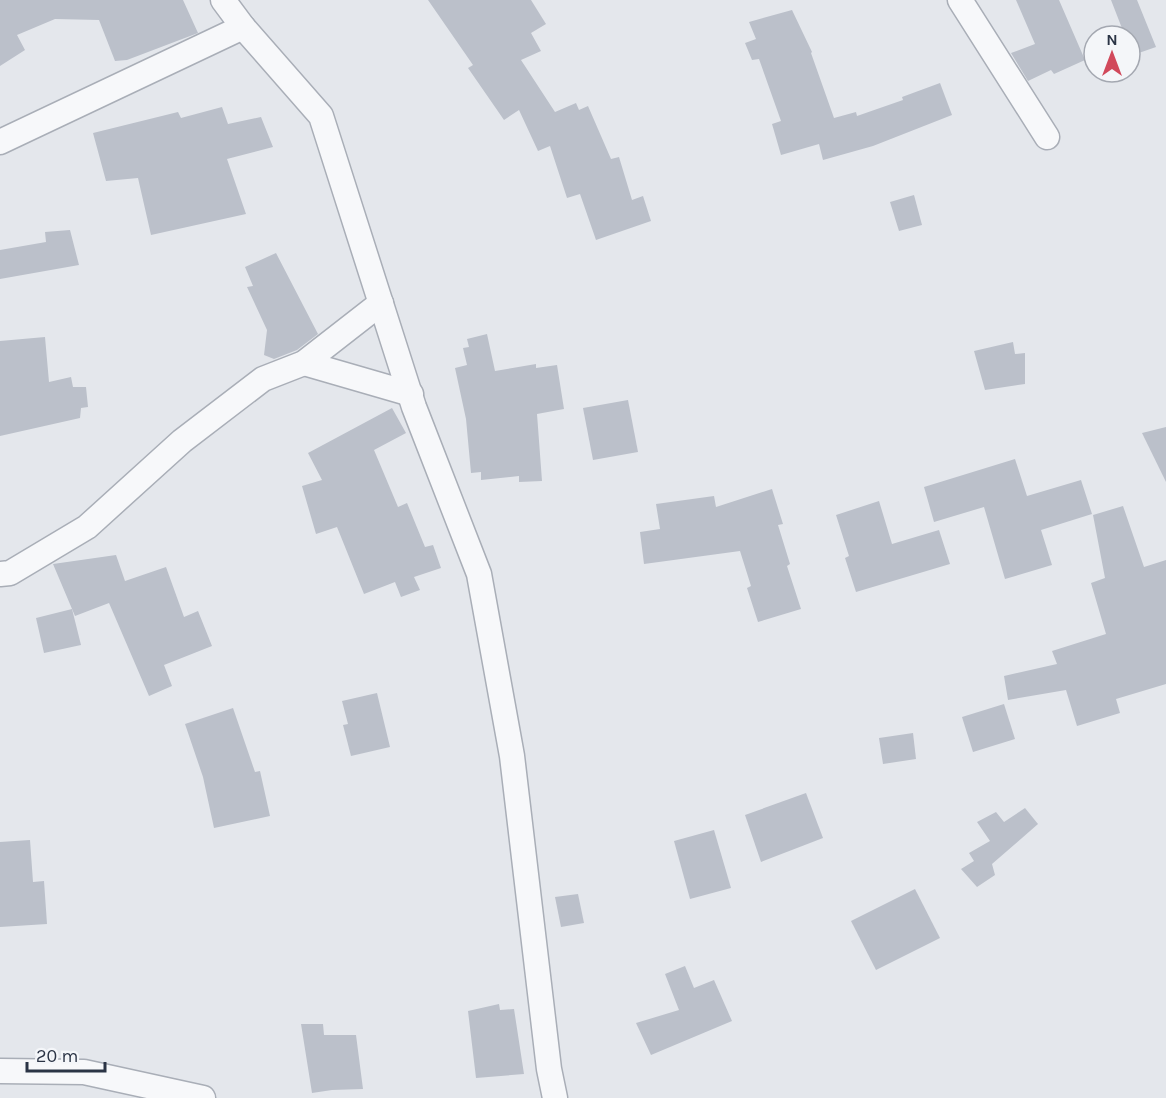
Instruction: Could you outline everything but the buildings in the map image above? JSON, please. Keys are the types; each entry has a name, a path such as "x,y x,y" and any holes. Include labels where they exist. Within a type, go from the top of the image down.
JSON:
{"street":[{"path":"223,0 243,27 321,116 411,394 479,574 512,756 549,1069 555,1098"},
{"path":"960,0 1047,137"},
{"path":"0,142 243,27"},
{"path":"0,574 10,573 87,527 183,441 263,379 304,363 381,303"},
{"path":"304,363 411,394"},
{"path":"0,1071 84,1072 203,1098"}]}
